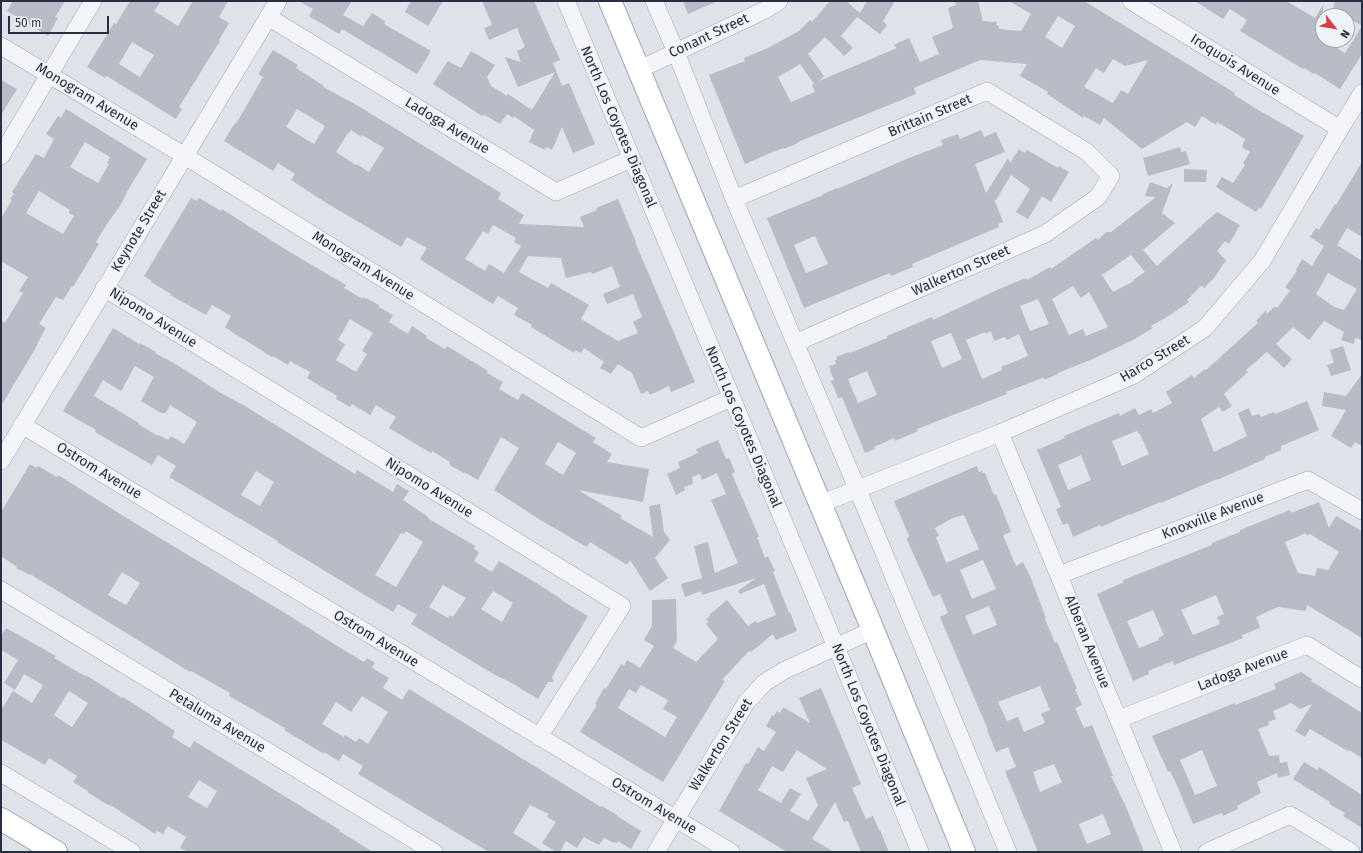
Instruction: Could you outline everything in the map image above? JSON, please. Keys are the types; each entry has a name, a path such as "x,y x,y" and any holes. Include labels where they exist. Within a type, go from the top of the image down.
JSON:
{"main road":[{"path":"610,1 873,630 964,852"},
{"path":"1,819 56,852"}],"street":[{"path":"1,156 93,1"},
{"name":"Keynote Street","path":"1,461 278,1"},
{"name":"North Los Coyotes Diagonal","path":"566,1 920,852"},
{"path":"654,1 676,52 734,199 857,488 1008,852"},
{"name":"Conant Street","path":"638,70 765,10 779,1"},
{"name":"Iroquois Avenue","path":"1131,1 1340,129"},
{"name":"Ladoga Avenue","path":"268,17 556,192 631,159"},
{"name":"Monogram Avenue","path":"1,46 185,156 641,438 731,398"},
{"name":"Brittain Street","path":"734,199 987,91 1087,152 1111,176"},
{"name":"Harco Street","path":"820,504 857,488 1000,433 1134,375 1205,328 1262,261 1362,93"},
{"name":"Walkerton Street","path":"795,343 1045,234 1098,197 1111,176"},
{"name":"Nipomo Avenue","path":"104,288 622,606 539,737"},
{"name":"Ostrom Avenue","path":"22,425 731,852"},
{"name":"Alberan Avenue","path":"1000,433 1119,719 1172,852"},
{"name":"Knoxville Avenue","path":"1059,575 1308,480 1362,511"},
{"name":"Petaluma Avenue","path":"1,590 434,852"},
{"name":"Walkerton Street","path":"656,852 746,703 759,688 785,670 873,630"},
{"name":"Ladoga Avenue","path":"1119,719 1307,645 1362,679"},
{"path":"1,773 132,852"},
{"path":"1207,852 1290,815 1351,852"}],"building":[{"path":"13,1 65,1 55,17 58,18 48,36 7,11"},
{"path":"130,1 161,1 154,11 178,26 193,1 228,1 219,17 229,23 219,40 220,41 179,107 182,109 176,119 110,78 106,76 105,78 87,67 114,23 116,24","holes":["132,42 154,55 140,77 119,64"]},
{"path":"299,1 352,1 343,15 363,26 372,13 385,21 384,24 431,51 417,74 342,29 339,34 309,16 313,9"},
{"path":"411,1 443,1 428,26 405,12"},
{"path":"482,1 534,1 560,60 553,63 562,86 569,83 595,144 573,153 562,127 552,150 546,147 545,150 529,142 534,130 514,116 513,118 507,114 500,124 485,115 482,116 433,84 448,61 461,68 471,51 495,65 487,77 491,86 507,96 508,94 532,110 555,72 518,87 505,57 521,62 517,51 525,47 517,28 489,40 484,28 492,25"},
{"path":"683,1 718,1 688,14"},
{"path":"830,1 846,1 860,13 867,1 895,1 883,21 887,25 880,34 857,17 841,36 853,48 844,56 825,37 808,54 824,76 819,81 897,48 894,45 909,38 920,62 939,54 932,37 953,28 948,8 956,5 955,1 978,1 983,21 997,22 996,25 999,26 999,29 1021,31 1031,14 1009,1 1084,1 1235,93 1234,95 1260,111 1304,136 1261,209 1259,207 1256,212 1216,187 1222,177 1233,183 1245,165 1243,163 1250,152 1242,147 1245,139 1217,122 1216,125 1202,116 1195,127 1187,122 1142,149 1104,118 1100,125 1084,116 1083,118 1047,94 1048,92 1020,76 1027,64 980,60 914,88 916,94 745,164 709,75 745,61 744,58 770,47 799,31 810,20 812,22","holes":["1058,16 1075,26 1062,48 1045,37","1113,59 1125,66 1148,60 1128,94 1121,90 1113,103 1084,87 1096,68 1104,73","800,64 814,84 812,85 815,92 791,102 778,77"]},
{"path":"1195,1 1286,1 1315,18 1315,48 1337,48 1345,53 1348,48 1355,48 1355,37 1362,26 1362,54 1340,89 1315,73 1314,74 1304,68 1303,69 1240,31 1247,20 1230,9 1223,19"},
{"path":"1335,1 1362,1 1362,26 1355,22 1355,8 1333,8"},
{"path":"273,50 298,65 296,68 324,86 323,87 355,104 501,193 498,199 524,215 519,224 584,227 580,217 597,210 596,208 618,199 695,382 671,392 669,386 652,394 649,394 648,391 641,394 632,373 618,364 611,374 600,368 604,362 584,348 581,353 575,350 574,353 531,327 532,325 514,315 518,308 498,296 493,304 427,264 420,259 427,248 407,237 401,247 328,204 291,180 295,174 278,163 273,171 224,141 235,123 236,124 263,77 258,74","holes":["297,109 325,126 314,144 286,127","351,130 361,137 362,135 384,148 369,172 336,152 348,133 349,134","493,225 516,238 514,242 521,246 504,273 489,264 485,271 465,259 483,231 488,234","528,256 561,258 566,278 591,272 592,274 612,266 620,287 603,294 607,304 633,294 642,317 633,322 638,333 618,341 581,319 589,305 551,283 548,288 519,272"]},
{"path":"1,80 17,89 1,115"},
{"path":"66,109 147,159 120,206 96,242 99,244 73,287 72,286 63,300 56,297 39,324 46,328 1,406 1,321 5,323 23,293 19,291 28,277 1,261 1,218 12,200 10,199 14,194 12,192 36,154 44,158 54,139 46,134 58,116 61,118","holes":["85,142 110,157 107,163 109,164 98,183 70,167","39,191 70,210 69,213 74,216 63,234 26,213"]},
{"path":"981,130 984,137 996,132 1005,152 975,164 986,193 1008,158 1010,163 1019,149 1025,153 1027,150 1058,168 1059,166 1069,172 1051,202 1042,196 1028,219 1016,212 1030,189 1011,175 996,200 994,199 1003,222 998,224 999,227 912,264 913,267 891,276 890,273 804,308 767,218 943,145 941,140 958,134 960,139","holes":["815,236 828,264 806,273 794,245"]},
{"path":"1180,147 1181,152 1186,151 1190,164 1148,176 1143,158"},
{"path":"1362,162 1362,237 1347,228 1337,245 1362,261 1362,340 1355,338 1354,344 1341,340 1344,332 1324,321 1309,340 1293,327 1276,344 1292,359 1284,368 1267,352 1246,370 1248,372 1224,394 1232,406 1223,412 1219,407 1201,419 1214,452 1247,436 1238,413 1249,408 1252,416 1259,414 1261,417 1274,412 1275,414 1307,401 1319,430 1281,446 1281,450 1265,457 1265,459 1217,480 1101,527 1100,525 1073,537 1068,523 1063,525 1056,509 1061,507 1037,450 1065,438 1064,436 1119,413 1120,416 1135,408 1139,415 1151,409 1153,413 1172,403 1166,392 1192,375 1194,378 1205,369 1206,370 1258,323 1256,321 1266,310 1267,314 1275,306 1277,308 1290,291 1285,287 1297,271 1296,270 1302,259 1312,266 1324,246 1310,237 1316,228 1319,230 1335,204 1336,205","holes":["1328,273 1357,289 1344,310 1334,307 1316,294","1137,431 1140,434 1149,454 1122,466 1112,441","1081,455 1091,480 1068,490 1058,465"]},
{"path":"1184,169 1207,170 1206,182 1184,182"},
{"path":"1150,182 1167,188 1173,183 1162,213 1175,223 1143,250 1157,266 1217,212 1240,225 1229,244 1225,241 1217,251 1226,260 1214,278 1204,288 1202,285 1187,300 1189,302 1151,326 1153,328 1133,340 1095,358 1046,379 1042,378 1006,392 1007,394 917,429 918,431 895,441 894,438 865,453 842,397 838,398 831,381 834,380 829,366 836,364 836,357 887,338 887,336 932,317 933,320 999,289 1026,278 1027,280 1050,267 1051,269 1096,238 1098,240 1106,232 1111,232 1156,197 1145,196","holes":["1131,255 1145,272 1133,280 1134,281 1113,292 1102,275","1073,286 1081,298 1089,292 1108,327 1086,336 1083,329 1069,335 1052,299","1038,299 1049,324 1030,331 1020,306","991,331 994,341 1005,337 1007,340 1019,334 1028,356 1001,367 1002,370 982,379 966,340 985,332 986,334","951,333 962,359 942,368 931,341","867,371 877,395 858,403 848,379"]},
{"path":"191,198 197,201 199,198 221,211 222,209 283,248 346,285 344,288 363,299 363,297 379,305 379,307 393,315 389,322 408,334 412,326 427,336 426,338 445,349 447,346 488,371 487,373 503,382 499,389 518,400 522,393 596,438 593,442 612,454 607,462 649,469 643,502 578,490 622,516 620,518 653,537 649,506 660,504 664,532 670,540 655,558 668,578 650,591 630,560 627,565 590,542 587,547 542,521 494,490 519,448 501,437 478,480 451,466 449,464 450,462 432,451 431,453 389,428 396,417 376,405 370,415 352,404 350,407 336,399 337,396 307,378 310,372 290,361 288,365 273,356 272,357 232,332 225,327 231,316 212,305 206,315 170,295 171,294 144,276","holes":["350,319 373,333 362,351 367,354 356,372 336,360 345,344 338,340","558,442 576,453 563,475 545,464"]},
{"path":"113,328 139,344 140,343 156,352 155,353 179,366 219,392 245,406 355,474 357,470 393,492 397,484 409,491 403,500 427,516 429,519 475,546 474,549 479,552 474,561 492,572 499,561 588,616 555,671 552,677 554,682 548,682 538,699 495,675 411,624 417,615 398,604 393,612 277,542 278,541 169,477 176,466 158,455 152,465 95,432 96,430 63,411","holes":["135,366 154,377 141,401 161,413 166,413 170,405 197,422 184,444 171,436 168,440 159,435 158,436 94,396 103,380 121,391","256,471 274,482 260,506 241,495","406,531 423,542 396,587 375,575 401,533 404,534","443,585 466,598 453,617 450,615 448,618 429,607","493,591 513,603 502,622 481,609"]},
{"path":"1343,346 1351,370 1331,376 1327,365 1334,363 1330,350"},
{"path":"1362,374 1362,446 1355,442 1351,448 1331,436 1346,410 1322,406 1324,392 1346,396"},
{"path":"718,440 726,459 729,458 735,472 732,474 759,537 757,537 765,558 768,556 775,571 773,572 797,631 776,640 773,634 751,652 749,651 722,680 725,681 663,782 580,732 597,705 595,704 604,688 606,689 621,664 624,666 627,660 640,668 654,646 644,640 652,626 652,600 676,599 677,641 673,648 696,662 718,639 706,624 709,622 706,619 727,600 748,626 755,621 757,623 776,615 764,584 740,594 738,591 756,578 702,595 701,591 685,597 681,584 702,578 694,546 708,542 715,573 738,563 711,500 726,494 717,473 702,480 700,474 692,477 693,484 684,487 685,490 676,495 667,474 680,468 678,462 698,453 696,449","holes":["641,685 668,700 663,709 677,717 665,737 618,708 629,689 636,693"]},
{"path":"30,464 36,468 38,466 57,477 58,475 364,662 367,658 375,663 372,668 389,678 383,688 402,700 409,689 641,831 631,849 618,841 617,843 614,843 604,838 599,845 584,837 577,848 566,841 560,852 556,852 542,843 556,822 547,817 549,814 530,805 513,833 544,852 489,852 358,774 363,766 343,754 339,761 324,752 324,754 284,730 285,728 229,696 230,693 191,671 190,672 30,574 16,568 17,567 1,556 1,512","holes":["122,572 140,583 126,605 108,595","362,696 388,712 368,744 359,738 356,742 345,735 344,737 322,724 336,702 351,712"]},
{"path":"977,466 979,472 982,471 985,473 994,495 996,494 1011,532 1003,535 1016,566 1023,562 1031,578 1046,618 1045,619 1055,643 1057,642 1077,689 1075,689 1082,705 1075,708 1084,728 1092,725 1113,776 1111,776 1127,809 1144,852 1038,852 1005,771 1016,767 1008,747 996,752 940,617 948,613 940,594 933,597 907,540 909,536 894,501","holes":["964,515 979,549 946,563 936,537 939,536 935,528 953,518","983,560 996,589 972,599 960,570","989,606 997,625 973,635 965,616","1040,686 1050,710 1041,714 1045,723 1024,732 1018,717 1007,721 998,702","1054,764 1062,782 1040,792 1033,772","1103,814 1111,834 1087,844 1079,824"]},
{"path":"1319,502 1329,528 1336,516 1362,531 1362,638 1307,605 1306,611 1278,607 1256,617 1260,628 1242,635 1243,638 1174,665 1173,661 1148,671 1149,674 1133,681 1097,594 1124,582 1123,580 1212,545 1212,543 1240,532 1240,530 1290,510 1291,513","holes":["1306,533 1307,536 1310,534 1339,552 1328,570 1317,568 1315,576 1298,573 1285,542","1216,595 1224,614 1217,617 1220,624 1193,635 1181,610","1153,610 1164,635 1158,638 1159,640 1139,648 1127,621"]},
{"path":"6,628 56,656 54,658 85,676 86,675 122,698 123,697 175,731 172,737 190,748 194,741 340,830 339,831 373,852 188,852 180,848 186,837 168,826 163,834 157,831 155,834 73,782 77,776 49,758 45,765 1,740 1,710 13,691 32,703 43,685 24,674 15,690 4,683 18,660 1,650 1,636","holes":["69,691 88,703 72,727 54,715","199,780 217,791 207,808 188,797"]},
{"path":"1301,672 1312,679 1311,681 1362,713 1362,758 1310,729 1305,737 1295,731 1312,704 1300,709 1291,703 1273,711 1276,719 1268,722 1269,725 1258,729 1269,756 1279,755 1280,763 1287,762 1290,775 1278,778 1277,773 1257,782 1261,793 1237,806 1238,809 1223,816 1222,813 1193,824 1175,781 1170,771 1168,772 1152,736 1235,703 1235,705 1276,689 1274,684","holes":["1202,750 1217,786 1195,795 1180,760"]},
{"path":"821,688 861,784 852,788 866,819 873,816 889,852 861,852 848,821 844,822 835,802 812,839 834,852 787,852 719,811 746,763 748,764 758,747 764,751 776,732 766,726 772,715 774,716 777,711 780,713 783,707 810,723 799,698","holes":["797,750 827,769 806,778 818,805 808,821 790,811 801,794 790,788 781,803 758,790 772,766 783,772"]},
{"path":"1304,762 1317,770 1319,767 1362,795 1362,828 1343,816 1345,813 1329,804 1330,802 1293,779"}]}
